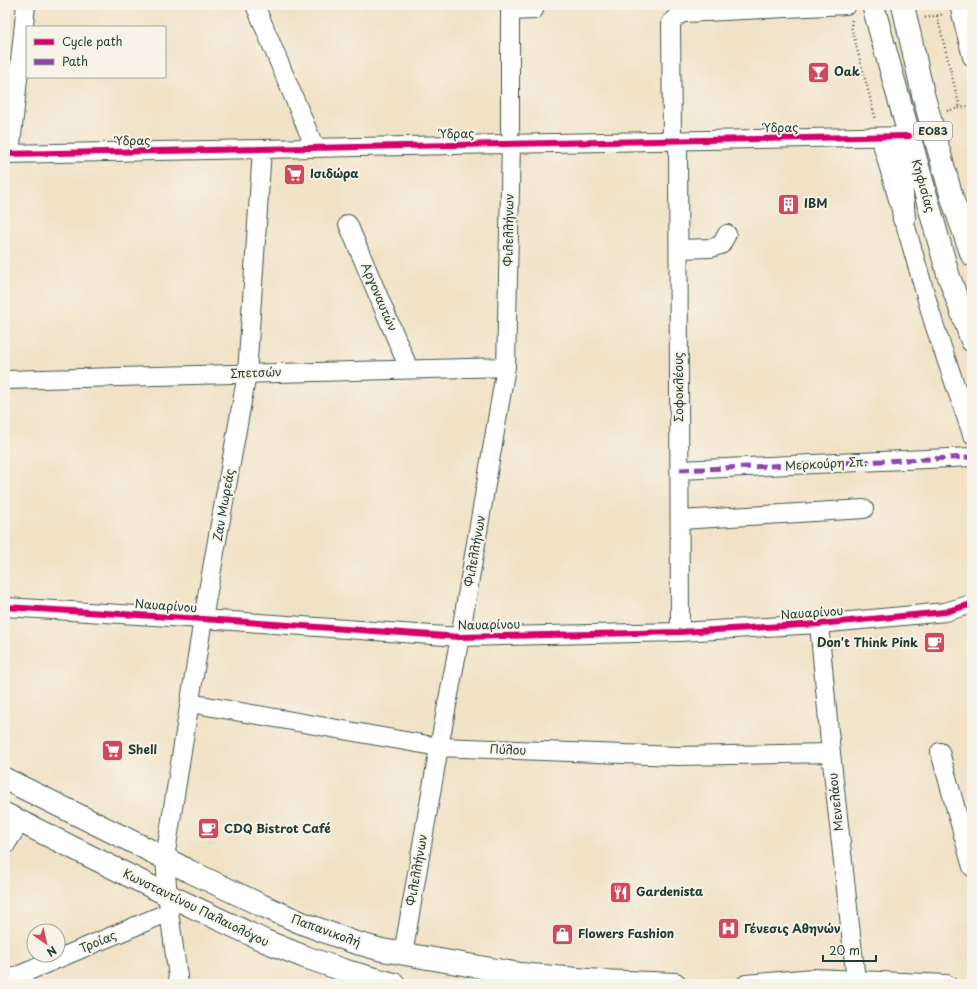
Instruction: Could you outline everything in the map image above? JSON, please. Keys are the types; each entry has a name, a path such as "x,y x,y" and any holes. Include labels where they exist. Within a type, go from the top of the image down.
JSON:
{"main road":[{"name":"Κηφισίας","path":"873,5 948,274 972,341"},
{"name":"Κηφισίας","path":"905,14 929,116 953,201 972,255"},
{"path":"904,219 899,156 909,136"},
{"name":"Παπανικολή","path":"5,779 166,858 189,871 302,924 360,944 402,954 520,974 600,981 675,984"},
{"name":"Κωνσταντίνου Παλαιολόγου","path":"12,818 169,904 305,957 344,977 394,984"}],"street":[{"path":"8,154 26,5"},
{"path":"256,5 315,148"},
{"path":"510,8 534,10"},
{"name":"Φιλελλήνων","path":"402,954 460,637 506,367 511,137 510,8"},
{"path":"853,8 880,29"},
{"name":"Σοφοκλέους","path":"680,632 679,249 671,23 674,18 684,13 853,8"},
{"path":"960,8 972,57"},
{"name":"Ύδρας","path":"8,154 315,148 511,137 675,141 909,136"},
{"path":"880,137 934,324 972,434"},
{"name":"Ζαν Μωρεάς","path":"179,984 169,904 166,858 203,619 247,374 262,149"},
{"name":"Αργοναυτών","path":"348,224 409,369"},
{"path":"679,249 711,248 722,245 726,234"},
{"name":"Σπετσών","path":"5,380 506,367"},
{"name":"Μερκούρη Σπ.","path":"680,470 972,457"},
{"path":"680,520 864,509"},
{"name":"Ναυαρίνου","path":"5,607 460,637 680,632 819,624 944,612 972,604"},
{"name":"Μενελάου","path":"819,624 831,753 856,980"},
{"name":"Πύλου","path":"190,703 439,747 677,756 831,753"},
{"path":"940,752 972,867"},
{"path":"5,846 12,818"},
{"name":"Τροίας","path":"5,981 169,904"},
{"path":"746,984 813,978 946,984"}],"path":[{"path":"853,8 852,26 880,137"},
{"path":"905,14 937,16 960,8"},
{"path":"937,16 960,108"},
{"path":"929,116 972,105"}],"marked path":[{"path":"680,470 972,457"}],"cycle path":[{"path":"5,154 909,136"},
{"path":"5,607 460,637 680,632 819,624 945,612 972,604"}],"place":[{"name":"Oak","path":"819,72"},
{"name":"Ισιδώρα","path":"294,174"},
{"name":"IBM","path":"789,204"},
{"name":"Don't Think Pink","path":"934,643"},
{"name":"Shell","path":"112,750"},
{"name":"CDQ Bistrot Café","path":"209,829"},
{"name":"Gardenista","path":"621,892"},
{"name":"Γένεσις Αθηνών","path":"729,929"},
{"name":"Flowers Fashion","path":"562,934"}]}
